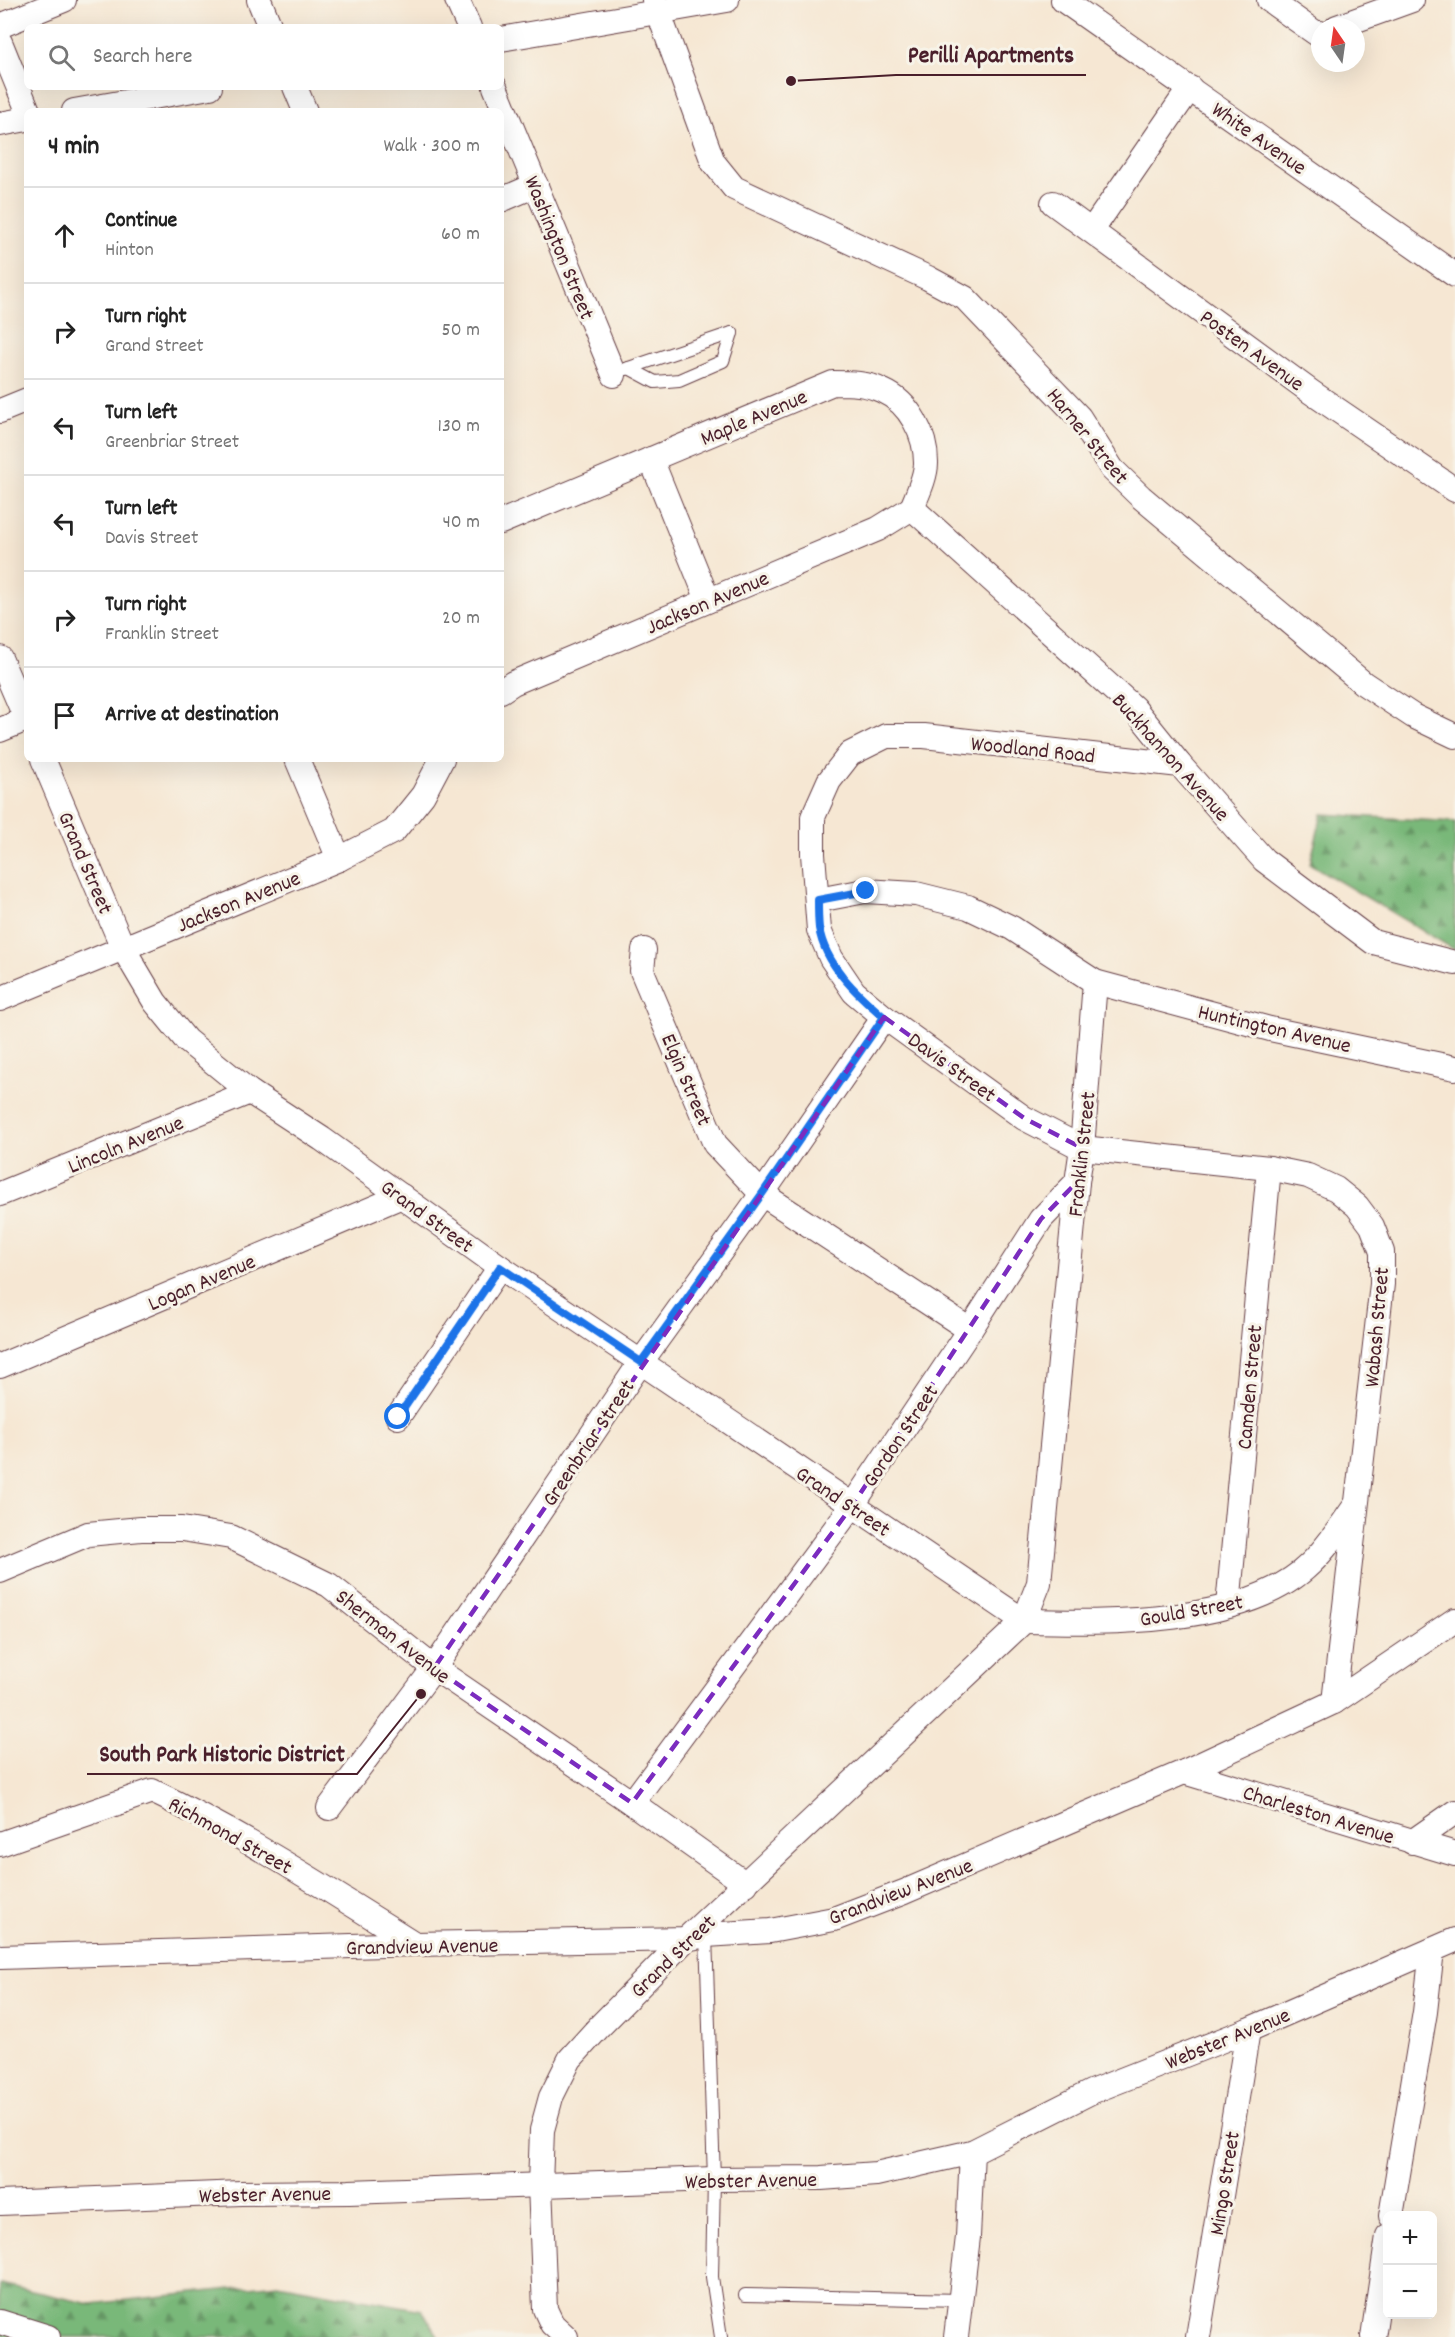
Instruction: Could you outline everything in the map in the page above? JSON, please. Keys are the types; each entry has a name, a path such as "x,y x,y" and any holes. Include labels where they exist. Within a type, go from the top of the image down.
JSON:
{"street":[{"path":"0,26 64,0"},
{"path":"259,0 269,24"},
{"path":"457,0 468,24"},
{"path":"504,38 657,6 728,0"},
{"name":"White Avenue","path":"1063,0 1455,275"},
{"path":"1269,0 1311,23"},
{"path":"1362,18 1413,0"},
{"name":"Harner Street","path":"657,6 713,162 734,188 928,278 965,298 1079,417 1112,470 1141,497 1364,683 1413,716 1455,736"},
{"path":"0,42 27,108"},
{"path":"1092,230 1190,88"},
{"path":"91,108 193,90"},
{"path":"296,90 304,108"},
{"name":"Washington Street","path":"496,90 504,108"},
{"name":"Washington Street","path":"504,109 536,186 622,371"},
{"path":"0,124 24,120"},
{"path":"504,199 536,186"},
{"name":"Posten Avenue","path":"1053,203 1311,392 1455,490"},
{"name":"Maple Avenue","path":"504,521 833,383 858,383 884,391 911,413 921,436 926,465 912,508"},
{"path":"0,411 24,401"},
{"path":"651,459 708,600"},
{"name":"Jackson Avenue","path":"504,689 513,683 878,529 912,508"},
{"name":"Buckhannon Avenue","path":"912,508 1134,708 1180,765 1264,861 1373,942 1455,963"},
{"path":"0,658 24,712"},
{"path":"0,730 24,720"},
{"name":"Woodland Road","path":"886,735 924,736 1180,765"},
{"name":"Davis Street","path":"886,735 850,754 829,781 813,817 813,854 819,930 831,958 854,992 884,1017 1024,1118 1082,1148"},
{"name":"Grand Street","path":"44,762 123,948 154,1002 186,1040 250,1092 402,1196 500,1267 1024,1621 746,1884 696,1937 599,2027 570,2059 551,2097 542,2130 540,2186 545,2309 559,2330"},
{"path":"298,762 339,859"},
{"name":"Jackson Avenue","path":"0,999 339,859 394,831 423,795 440,762"},
{"path":"818,900 866,891 916,894 968,907 1012,928 1095,982"},
{"name":"Elgin Street","path":"644,950 642,971 715,1144 762,1194 970,1330"},
{"name":"Huntington Avenue","path":"1095,982 1270,1029 1455,1068"},
{"name":"Franklin Street","path":"1024,1621 1039,1583 1082,1148 1095,982"},
{"name":"Greenbriar Street","path":"329,1808 434,1668 641,1362 762,1194 884,1017"},
{"name":"Lincoln Avenue","path":"0,1194 250,1092"},
{"name":"Wabash Street","path":"1082,1148 1269,1168 1308,1176 1336,1189 1357,1206 1372,1226 1382,1252 1382,1284 1334,1702"},
{"name":"Camden Street","path":"1228,1606 1269,1168"},
{"name":"Gordon Street","path":"632,1803 852,1506 1041,1219 1077,1182"},
{"name":"Logan Avenue","path":"0,1366 402,1196"},
{"path":"398,1417 500,1267"},
{"name":"Gould Street","path":"1024,1621 1082,1623 1156,1619 1228,1606 1274,1590 1310,1564 1356,1504"},
{"name":"Sherman Avenue","path":"0,1571 88,1534 141,1529 182,1529 231,1537 329,1585 434,1668 746,1884"},
{"name":"Grandview Avenue","path":"0,1958 696,1937 770,1931 834,1919 904,1892 1184,1772 1334,1702 1455,1620"},
{"name":"Charleston Avenue","path":"1184,1772 1455,1854"},
{"name":"Richmond Street","path":"0,1844 152,1791 201,1814 269,1852 416,1944"},
{"path":"1412,1842 1455,1812"},
{"name":"Webster Avenue","path":"0,2203 241,2193 821,2178 876,2174 972,2152 1091,2092 1248,2030 1455,1940"},
{"path":"1392,2211 1425,2012 1432,1950"},
{"name":"Mingo Street","path":"1198,2337 1248,2030"},
{"path":"956,2337 968,2237 972,2152"},
{"path":"1373,2337 1384,2265"},
{"path":"0,2322 48,2337"}],"lane":[{"path":"732,333 723,361 679,380 655,382 622,371 640,365 732,333"},
{"path":"696,1937 714,2179 712,2277 720,2337"},
{"path":"746,2295 960,2300"}],"highlighted area":[{"path":"884,1017 1024,1118 1082,1148 1077,1182 1041,1219 852,1506 632,1803 434,1668"}],"green space":[{"path":"1322,814 1455,822 1455,950 1310,864"},
{"path":"0,2284 91,2304 278,2284 422,2310 439,2337 0,2337"}],"place":[{"name":"Perilli Apartments","path":"791,81"},
{"name":"South Park Historic District","path":"421,1694"}],"route":[{"path":"398,1417 500,1267 641,1362 762,1194 884,1017 854,992 831,958 819,930 818,900 866,891"}]}
